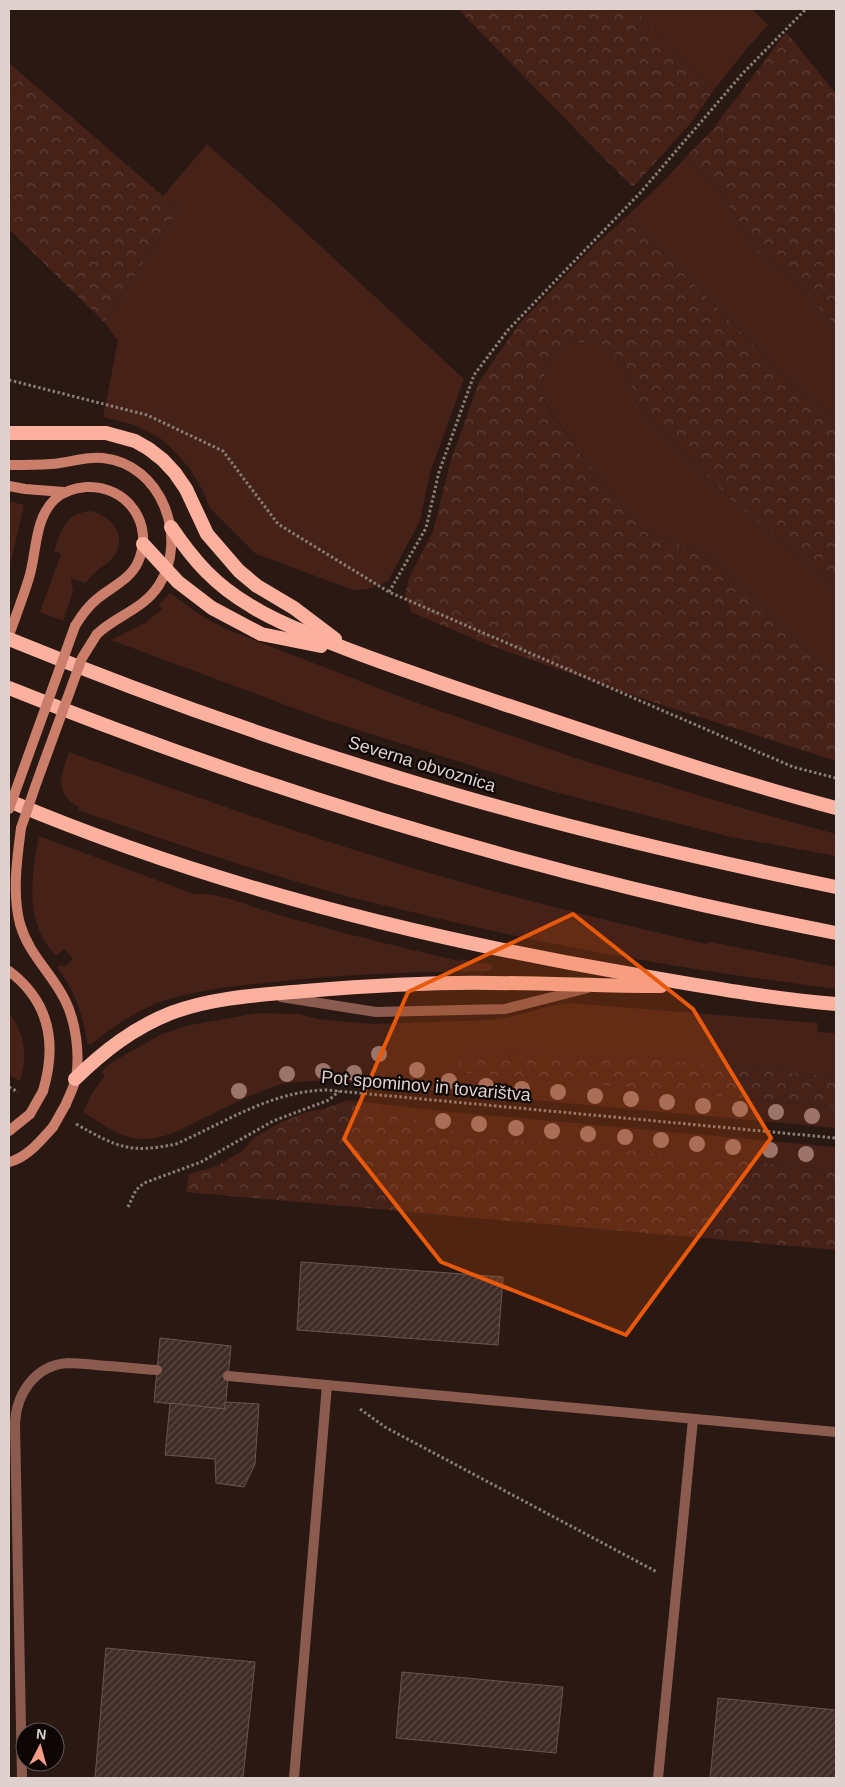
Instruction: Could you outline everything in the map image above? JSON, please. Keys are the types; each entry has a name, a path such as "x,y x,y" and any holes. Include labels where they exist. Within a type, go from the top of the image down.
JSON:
{"highway":[{"path":"9,433 106,433 135,441 149,449 175,473 186,489 207,534 239,571 257,586 294,608 352,652"},
{"path":"171,527 194,560 206,572 230,592 278,621 352,652 633,748 836,808"},
{"path":"143,544 166,571 195,597 261,634 352,652"},
{"name":"Severna obvoznica","path":"9,637 99,675 215,717 305,748 443,791 617,838 836,887"},
{"path":"9,688 211,764 445,839 602,881 758,918 836,933"},
{"path":"9,801 58,822 146,853 259,890 342,913 534,957 699,986 836,1004"},
{"path":"76,1079 97,1058 136,1029 172,1013 213,1002 376,985 490,983 699,986"}],"main road":[{"path":"9,465 52,464 85,458 104,458 120,462 134,469 150,482 161,498 171,527 172,546 166,571 159,586 134,610 106,626 97,634 82,658 21,828 16,884 20,923 32,952 64,999 72,1018 77,1056 76,1079 66,1104 53,1127 32,1149 10,1164"},
{"path":"9,486 64,492 76,488 93,487 108,490 122,497 135,509 143,530 142,554 130,575 84,611 75,626 9,809"},
{"path":"9,637 34,559 41,523 46,509 64,492"},
{"path":"9,971 34,996 46,1025 51,1054 44,1091 30,1114 9,1131"}],"lane":[{"path":"38,725 55,732"},
{"path":"266,995 376,1012 505,1009 599,986"},
{"path":"22,1778 15,1424 20,1399 28,1385 38,1375 49,1368 61,1365 75,1364 157,1370"},
{"path":"228,1376 836,1432"},
{"path":"294,1778 327,1385"},
{"path":"658,1778 693,1419"}],"path":[{"path":"389,592 426,528 439,472 474,375 508,330 640,193 743,73 806,9"},
{"path":"9,380 147,415 223,451 278,524 389,592 793,767 836,778"},
{"path":"9,1087 25,1096"},
{"name":"Pot spominov in tovarištva","path":"74,1123 116,1145 150,1149 176,1144 271,1099 311,1090 340,1091 836,1138"},
{"path":"128,1207 136,1190 144,1183 201,1162 273,1121 329,1100 340,1091"},
{"path":"327,1385 385,1428 677,1583"}],"highlighted area":[{"path":"573,914 693,1009 771,1138 626,1335 441,1262 344,1139 408,992"}],"green space":[{"path":"458,9 633,9 714,90 690,124 633,187"},
{"path":"633,9 752,9 768,25 714,90"},
{"path":"786,32 836,94 836,326 788,274 754,249 720,190 686,157 713,129"},
{"path":"9,63 178,209 104,322 9,229"},
{"path":"207,144 464,379 430,473 420,521 388,581 368,589 353,590 256,554 209,507 203,491 190,469 161,439 134,425 103,417 118,341 104,322 178,209 163,196"},
{"path":"686,157 720,190 754,249 788,274 836,326 836,423 788,380 627,216"},
{"path":"627,216 788,380 836,423 836,588 732,500 642,413 623,365 609,346 599,343 568,342 551,355 540,388 547,406 580,454 642,531 711,556 836,679 836,761 653,702 486,644 411,612 405,596 409,578 433,531 450,463 479,382 518,325 587,253"},
{"path":"568,342 599,343 609,346 623,365 642,413 732,500 836,588 836,679 711,556 642,531 580,454 547,405 540,388 551,355"},
{"path":"9,501 24,505 9,570"},
{"path":"90,511 98,513 112,523 119,537 119,544 111,560 85,583 71,578 73,592 63,621 40,612 61,554 54,551 62,530 69,519"},
{"path":"170,593 202,616 226,629 406,699 581,760 836,834 836,856 731,837 555,792 320,718 111,640 145,623 162,609 159,605"},
{"path":"69,752 321,839 480,887 706,944 710,942 836,967 836,989 676,966 570,947 465,925 349,897 265,872 78,810 79,807 65,796 62,790 62,776"},
{"path":"39,836 194,894 224,897 272,913 342,932 459,961 460,959 488,964 492,968 489,971 321,977 197,992 157,1003 127,1018 90,1045 87,1042 77,1003 57,967 61,965 64,967 73,959 65,949 56,956 46,943 34,914 32,883"},
{"path":"569,1003 818,1023 817,1032 836,1033 836,1077 634,1057 468,1055 450,1071 836,1107 836,1128 328,1081 294,1082 275,1086 247,1097 173,1133 157,1138 141,1139 126,1136 83,1112 93,1092 105,1075 101,1072 112,1062 162,1034 190,1025 258,1013 299,1014 318,1019 372,1024 492,1020"},
{"path":"9,1013 22,1037 24,1063 20,1081 9,1075"},
{"path":"468,1055 634,1057 836,1077 836,1107 449,1071"},
{"path":"348,1100 441,1111 836,1147 836,1170 470,1136"},
{"path":"348,1100 470,1136 836,1170 836,1250 186,1192 189,1174 215,1167 242,1151 255,1137 282,1122 307,1112 327,1108"}],"building":[{"path":"301,1262 503,1277 498,1345 297,1330"},
{"path":"160,1338 231,1346 225,1409 154,1402"},
{"path":"225,1402 259,1404 255,1464 244,1487 216,1483 215,1459 165,1455 170,1403 225,1409"},
{"path":"106,1648 255,1662 243,1778 95,1778"},
{"path":"402,1672 563,1687 556,1753 396,1738"},
{"path":"718,1698 836,1710 836,1778 710,1778"}]}
